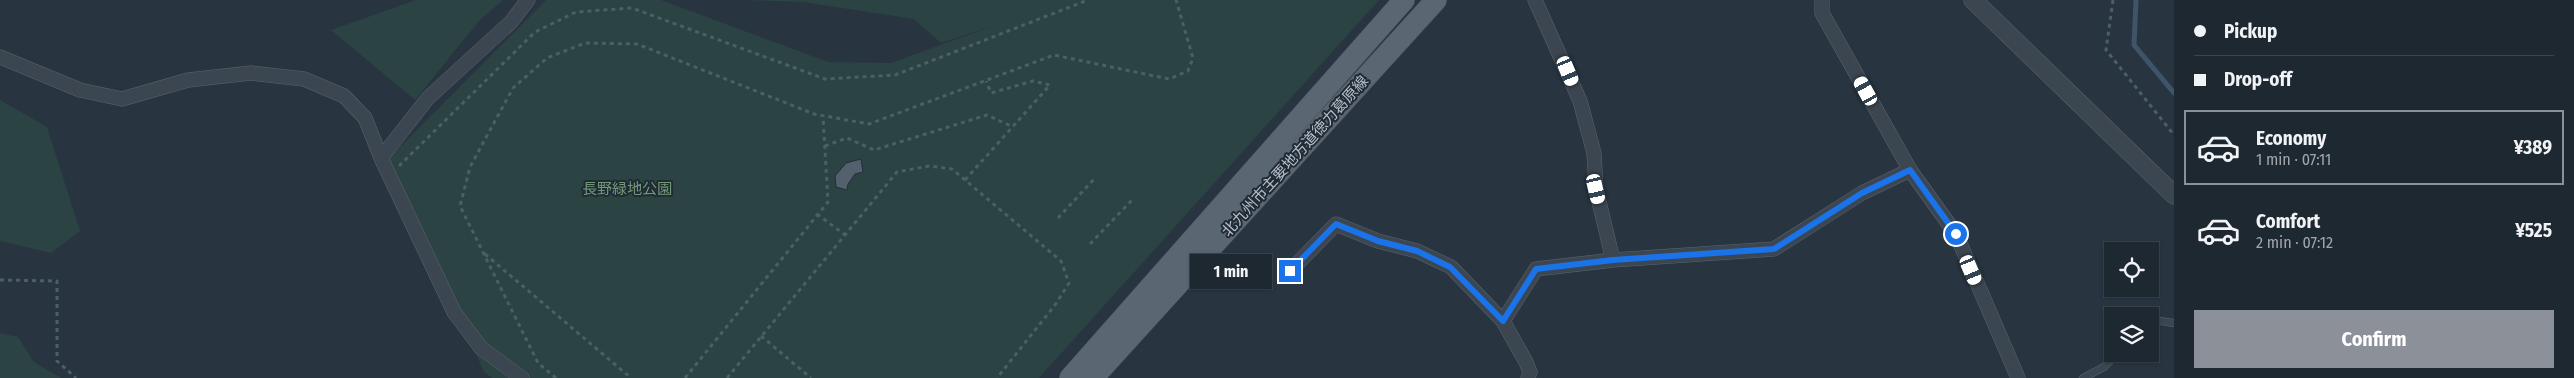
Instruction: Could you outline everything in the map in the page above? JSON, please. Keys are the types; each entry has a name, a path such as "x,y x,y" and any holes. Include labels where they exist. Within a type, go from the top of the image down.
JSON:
{"main road":[{"name":"北九州市主要地方道徳力葛原線","path":"1070,378 1404,0"},
{"name":"北九州市主要地方道徳力葛原線","path":"1094,378 1436,0"}],"street":[{"path":"381,158 428,98 511,22 528,0"},
{"path":"1535,0 1580,102 1594,153 1596,189 1613,260"},
{"path":"1822,0 1822,13 1910,170 1956,234 2018,378"},
{"path":"1973,0 2174,195"},
{"path":"0,57 80,90 122,99 188,80 251,73 304,79 344,96 365,118 381,158 454,312 481,348 522,378"},
{"path":"1503,321 1536,269 1613,260 1774,249 1862,193 1910,170"},
{"path":"1290,271 1336,224 1378,241 1417,251 1450,267 1503,321 1526,362 1530,372 1528,378"}],"lane":[{"path":"2159,321 2174,323"},
{"path":"2083,378 2108,362"}],"path":[{"path":"389,175 535,32 576,12 632,8 825,79 895,75 1088,0"},
{"path":"556,378 538,363 460,206 470,166 513,88 547,58 585,43 637,44 823,116 869,124 1054,55 1169,79 1188,71 1193,58 1176,0"},
{"path":"2113,0 2106,50 2174,135"},
{"path":"965,181 1050,85 1033,81 991,93 986,81"},
{"path":"825,146 847,138 874,150 987,115 1013,127"},
{"path":"685,378 828,202 823,116"},
{"path":"726,378 897,172 929,166 952,169 1061,261 1069,283 1055,304 997,378"},
{"path":"1058,218 1096,177"},
{"path":"1090,244 1132,200"},
{"path":"817,214 845,235"},
{"path":"484,253 631,378"},
{"path":"0,280 57,281 57,361 76,378"},
{"path":"761,336 811,378"}],"green space":[{"path":"416,0 503,0 479,21 415,100 331,30"},
{"name":"長野緑地公園","path":"546,0 661,0 828,62 891,63 995,25 941,43 914,19 803,2 744,0 1379,0 1039,378 492,378 484,372 389,158"},
{"path":"0,100 47,127 80,231 51,253 0,241"},
{"path":"0,333 18,337 34,362 61,378 0,378"}],"building":[{"path":"861,159 863,172 855,174 848,184 847,190 836,187 835,176 846,163"}],"waterway":[{"path":"2136,0 2134,45 2174,93"}],"route":[{"path":"1290,271 1315,248 1336,224 1378,241 1417,251 1450,267 1503,321 1536,269 1613,260 1774,249 1862,193 1910,170 1956,234"}]}
